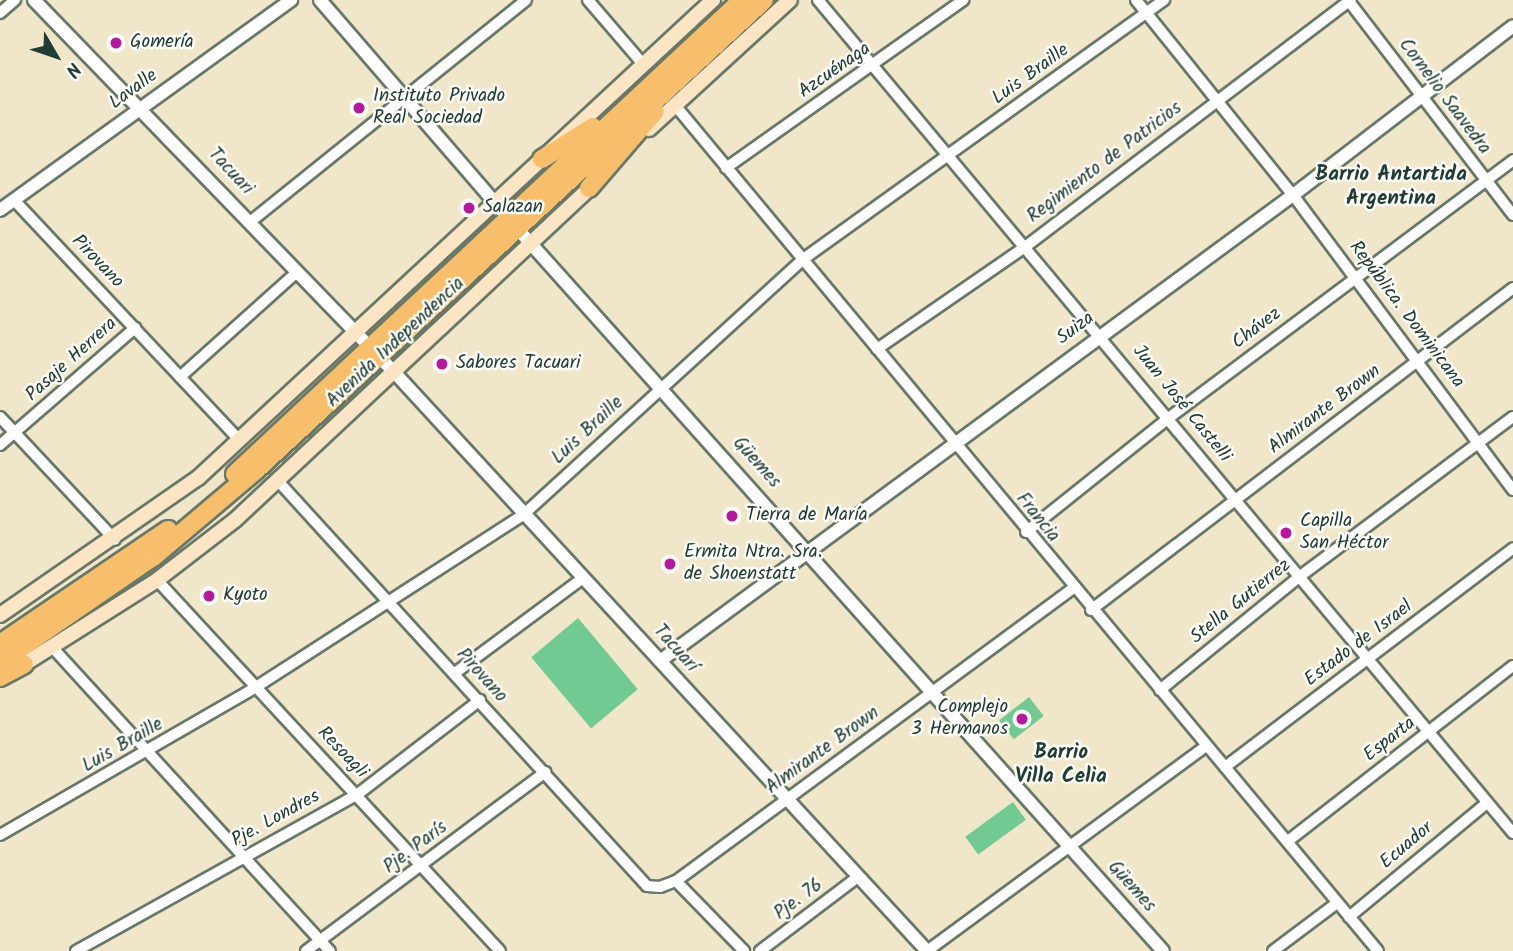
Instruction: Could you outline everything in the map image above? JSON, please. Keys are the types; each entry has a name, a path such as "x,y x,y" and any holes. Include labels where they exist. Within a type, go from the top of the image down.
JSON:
{"highway":[{"name":"Avenida Independencia","path":"0,662 153,556 512,222 665,71 742,0"},
{"name":"Avenida Independencia","path":"512,222 700,60 764,0"},
{"path":"589,188 700,60"},
{"path":"542,159 609,117 665,71"},
{"name":"Avenida Independencia","path":"0,644 187,515 374,352"},
{"path":"0,678 24,664"}],"main road":[{"name":"Avenida Independencia","path":"0,615 115,540 240,441 642,63 713,0"},
{"name":"Avenida Independencia","path":"24,664 157,580 279,482 532,243 674,104 790,0"}],"street":[{"path":"0,13 15,0"},
{"name":"Tacuari","path":"34,0 142,108 395,373"},
{"name":"Lavalle","path":"0,210 291,0"},
{"name":"Güemes","path":"320,0 512,222 809,551 1163,951"},
{"path":"250,222 402,96 526,0"},
{"path":"587,0 642,63"},
{"name":"Juan José Castelli","path":"818,0 876,64 1513,833"},
{"name":"Azcuénaga","path":"726,168 963,0"},
{"name":"República. Dominicana","path":"1136,0 1293,195 1513,489"},
{"name":"Luis Braille","path":"0,835 148,753 256,687 523,515 661,386 802,260 1164,0"},
{"name":"Cornelio Saavedra","path":"1350,1 1513,215"},
{"name":"Regimiento de Patricios","path":"877,349 1025,247 1350,1"},
{"name":"Suiza","path":"660,661 1293,195 1513,26"},
{"name":"Francia","path":"674,104 1026,532 1378,951"},
{"name":"Chávez","path":"1026,532 1170,417 1513,160"},
{"name":"Pirovano","path":"14,200 240,441"},
{"path":"180,377 297,272"},
{"name":"Almirante Brown","path":"1091,610 1513,288"},
{"name":"Pasaje Herrera","path":"0,445 135,328"},
{"name":"Tacuarí","path":"395,373 927,951"},
{"path":"0,417 115,540"},
{"name":"Stella Gutierrez","path":"1160,690 1299,577 1513,417"},
{"name":"Pirovano","path":"279,482 648,886 660,887"},
{"name":"Estado de Israel","path":"1225,767 1513,548"},
{"path":"455,673 583,578"},
{"name":"Resoagli","path":"157,580 358,794 500,951"},
{"name":"Almirante Brown","path":"660,887 676,881 1073,588"},
{"path":"52,647 330,951"},
{"name":"Esparta","path":"1288,841 1513,666"},
{"name":"Pje. Londres","path":"76,951 358,794 480,700"},
{"path":"927,951 1206,746"},
{"name":"Pje. París","path":"306,951 545,772"},
{"name":"Ecuador","path":"1349,917 1487,803"},
{"name":"Pje. 76","path":"761,951 858,877"},
{"path":"676,881 744,951"},
{"path":"1273,951 1337,903"}],"green space":[{"path":"578,618 638,689 591,728 531,657"},
{"name":"Complejo 3 Hermanos","path":"1029,697 1044,716 1014,739 999,720"},
{"path":"1013,802 1026,820 978,854 965,837"}],"place":[{"name":"Gomería","path":"116,43"},
{"name":"Instituto Privado Real Sociedad","path":"359,108"},
{"name":"Salazan","path":"469,208"},
{"name":"Sabores Tacuari","path":"442,364"},
{"name":"Tierra de María","path":"732,516"},
{"name":"Capilla San Héctor","path":"1286,533"},
{"name":"Ermita Ntra. Sra. de Shoenstatt","path":"670,564"},
{"name":"Kyoto","path":"209,596"},
{"name":"Complejo 3 Hermanos","path":"1022,719"}],"district":[{"name":"Barrio Antartida Argentina","path":"1391,187"},
{"name":"Barrio Villa Celia","path":"1061,765"}]}
